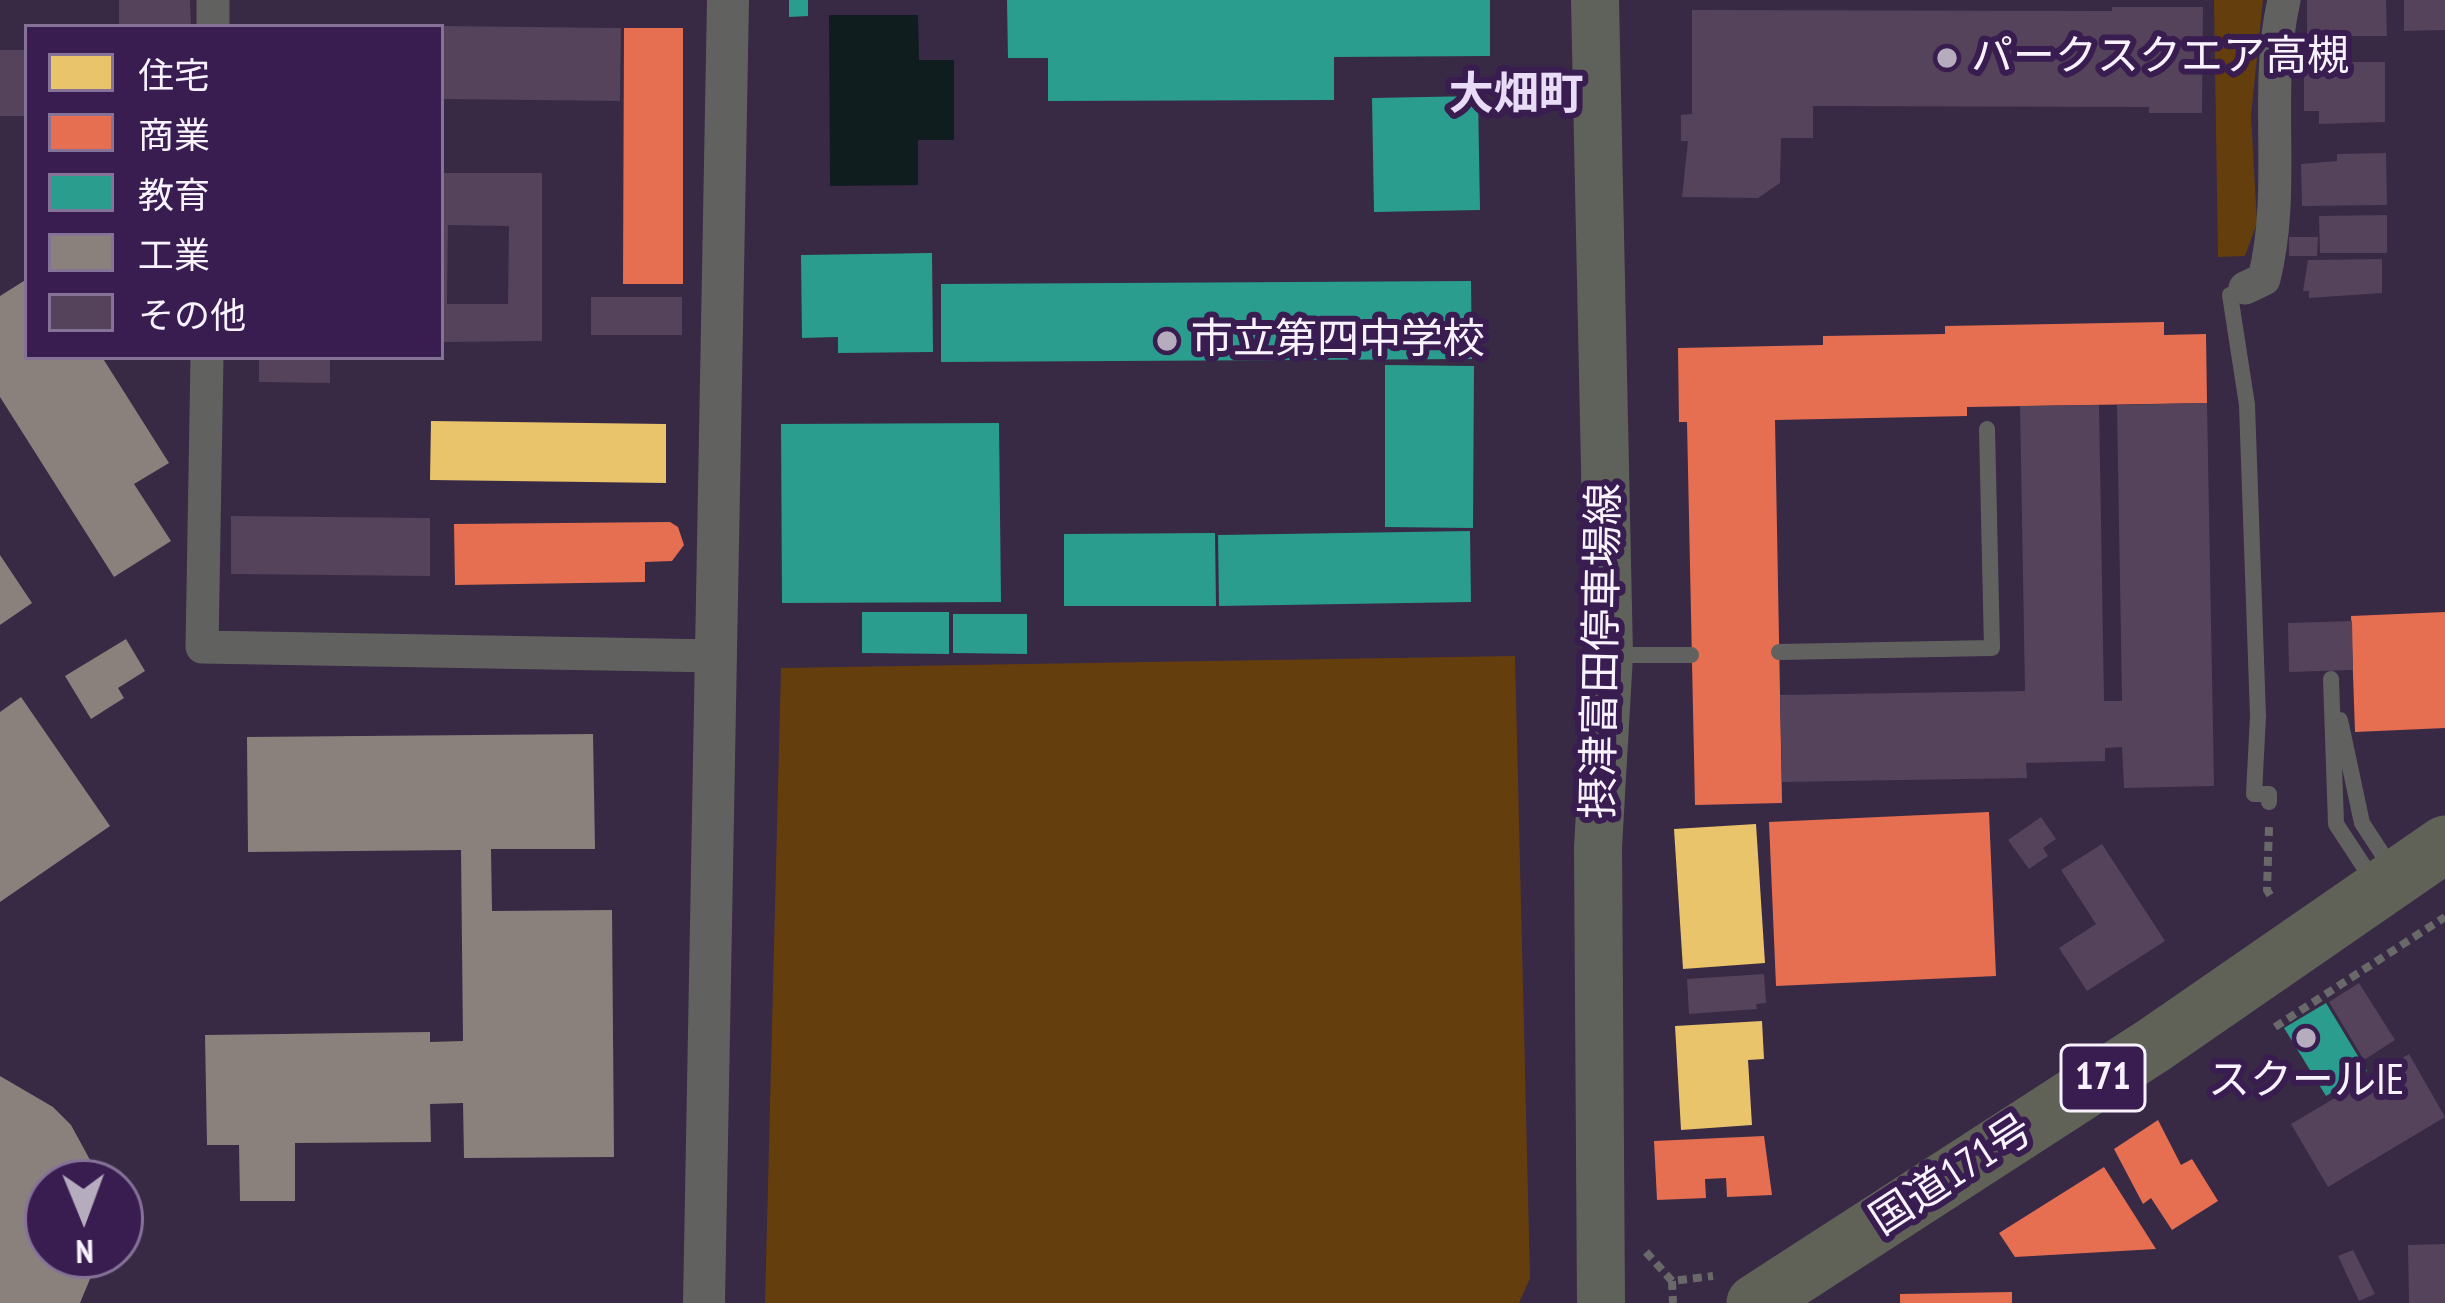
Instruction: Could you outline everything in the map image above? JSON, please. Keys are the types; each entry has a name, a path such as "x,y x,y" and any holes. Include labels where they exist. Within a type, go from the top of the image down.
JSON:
{"highway":[{"name":"国道171号","path":"1755,1303 2154,1046 2445,844"}],"main road":[{"name":"摂津富田停車場線","path":"1594,0 1610,655 1598,847 1601,1303"}],"street":[{"path":"704,1303 728,0"},
{"path":"2245,288 2264,279 2276,222 2272,88 2284,0"},
{"path":"207,360 202,647 718,656"}],"lane":[{"path":"2245,288 2230,295 2247,405 2258,716 2254,794 2269,794 2269,802"},
{"path":"1779,652 1992,648 1987,429"},
{"path":"1610,655 1691,655"},
{"path":"2331,688 2362,823 2387,882 2336,824 2331,688"}],"path":[{"path":"2269,802 2267,890 2273,901"},
{"path":"1642,1246 1672,1281 1673,1303"}],"shaded area":[{"path":"2214,0 2263,0 2251,115 2257,223 2245,256 2218,257"},
{"path":"829,15 918,15 919,60 954,60 954,140 918,140 918,185 830,186"},
{"path":"1515,656 1530,1278 1519,1303 765,1303 781,668"}],"building: 住宅":[{"path":"431,421 666,424 666,483 430,480"},
{"path":"1756,824 1765,963 1683,969 1674,829"},
{"path":"1762,1021 1764,1059 1748,1060 1752,1125 1681,1130 1675,1026"}],"building: 商業":[{"path":"624,28 683,28 683,284 623,284"},
{"path":"2164,322 2164,335 2206,334 2207,403 1967,407 1967,416 1775,420 1782,803 1695,805 1687,422 1679,422 1678,348 1823,345 1823,336 1945,334 1945,326"},
{"path":"670,522 678,527 684,545 672,561 645,562 645,582 455,585 454,524"},
{"path":"2445,612 2445,728 2355,732 2351,616"},
{"path":"1989,812 1996,976 1776,986 1769,822"},
{"path":"2158,1120 2181,1165 2192,1159 2218,1201 2172,1230 2151,1198 2143,1204 2114,1149"},
{"path":"1764,1136 1772,1195 1727,1197 1726,1178 1705,1179 1706,1198 1657,1200 1654,1141"},
{"path":"2104,1167 2156,1249 2015,1257 1999,1233"},
{"path":"2012,1292 2012,1303 1900,1303 1900,1294"}],"building: 教育":[{"path":"789,0 808,0 808,16 789,17"},
{"path":"1007,0 1490,0 1490,56 1334,57 1334,100 1048,101 1048,58 1008,58"},
{"path":"1478,96 1480,210 1374,212 1372,98"},
{"path":"932,253 933,352 838,353 838,337 802,338 801,255"},
{"path":"1471,281 1472,359 941,362 941,284"},
{"path":"1385,365 1474,366 1473,528 1385,527"},
{"path":"999,423 1001,602 782,603 781,424"},
{"path":"1470,531 1471,602 1219,606 1218,535"},
{"path":"1215,533 1216,606 1064,606 1064,534"},
{"path":"862,612 949,612 949,654 862,653"},
{"path":"953,614 1027,614 1027,654 953,653"},
{"path":"2326,1003 2367,1071 2326,1096 2284,1028"}],"building: 工業":[{"path":"24,281 24,360 104,360 169,463 134,484 171,541 114,577 0,397 0,296"},
{"path":"0,555 32,603 0,625"},
{"path":"126,639 145,671 118,688 124,698 91,719 65,676"},
{"path":"21,697 110,826 0,902 0,712"},
{"path":"593,734 595,849 491,849 492,911 612,910 614,1157 464,1158 463,1103 430,1104 431,1142 295,1143 295,1201 240,1201 239,1145 207,1145 205,1035 430,1032 430,1042 463,1041 461,850 248,852 247,737"},
{"path":"0,1076 53,1107 71,1125 90,1159 24,1159 24,1279 90,1279 80,1303 0,1303"}],"building: その他":[{"path":"119,0 190,0 191,24 119,24"},
{"path":"2307,0 2386,0 2387,36 2307,36"},
{"path":"2404,0 2445,0 2445,30 2404,31"},
{"name":"パークスクエア高槻","path":"2112,7 2203,7 2202,113 2149,113 2149,107 1813,106 1813,138 1781,138 1780,183 1758,198 1682,197 1688,141 1681,141 1681,115 1692,114 1692,10 2112,11"},
{"path":"444,26 621,28 620,101 444,99"},
{"path":"0,50 24,50 24,116 0,116"},
{"path":"2304,62 2385,62 2385,122 2319,124 2319,111 2304,111"},
{"path":"2386,153 2387,205 2302,206 2301,164 2337,161 2337,154"},
{"path":"444,173 542,173 542,341 444,342","holes":["448,225 509,226 508,304 447,304"]},
{"path":"2387,215 2387,253 2320,253 2319,216"},
{"path":"2289,237 2318,237 2317,256 2289,256"},
{"path":"2382,259 2382,293 2309,298 2309,291 2303,291 2308,260"},
{"path":"591,297 682,297 682,335 591,335"},
{"path":"259,360 330,360 330,383 259,382"},
{"path":"2207,403 2214,786 2124,788 2122,747 2105,748 2105,761 2026,763 2027,778 1782,782 1780,695 2025,691 2020,406 2099,405 2104,701 2122,701 2117,405"},
{"path":"231,516 430,518 430,576 231,574"},
{"path":"2352,621 2353,670 2289,672 2288,623"},
{"path":"2041,817 2056,839 2043,848 2048,856 2029,869 2008,840"},
{"path":"2102,844 2165,941 2087,991 2059,948 2096,924 2061,870"},
{"path":"1764,974 1766,1003 1756,1004 1757,1009 1689,1014 1687,979"},
{"path":"2359,983 2395,1040 2364,1060 2329,1002"},
{"path":"2409,1054 2445,1117 2328,1187 2291,1124"},
{"path":"2445,1244 2445,1303 2409,1303 2408,1245"},
{"path":"2353,1250 2375,1294 2359,1301 2338,1256"}],"place":[{"name":"パークスクエア高槻","path":"1947,58"},
{"name":"市立第四中学校","path":"1167,341"},
{"name":"スクールIE","path":"2306,1038"}],"district":[{"name":"大畑町","path":"1516,96"}]}
